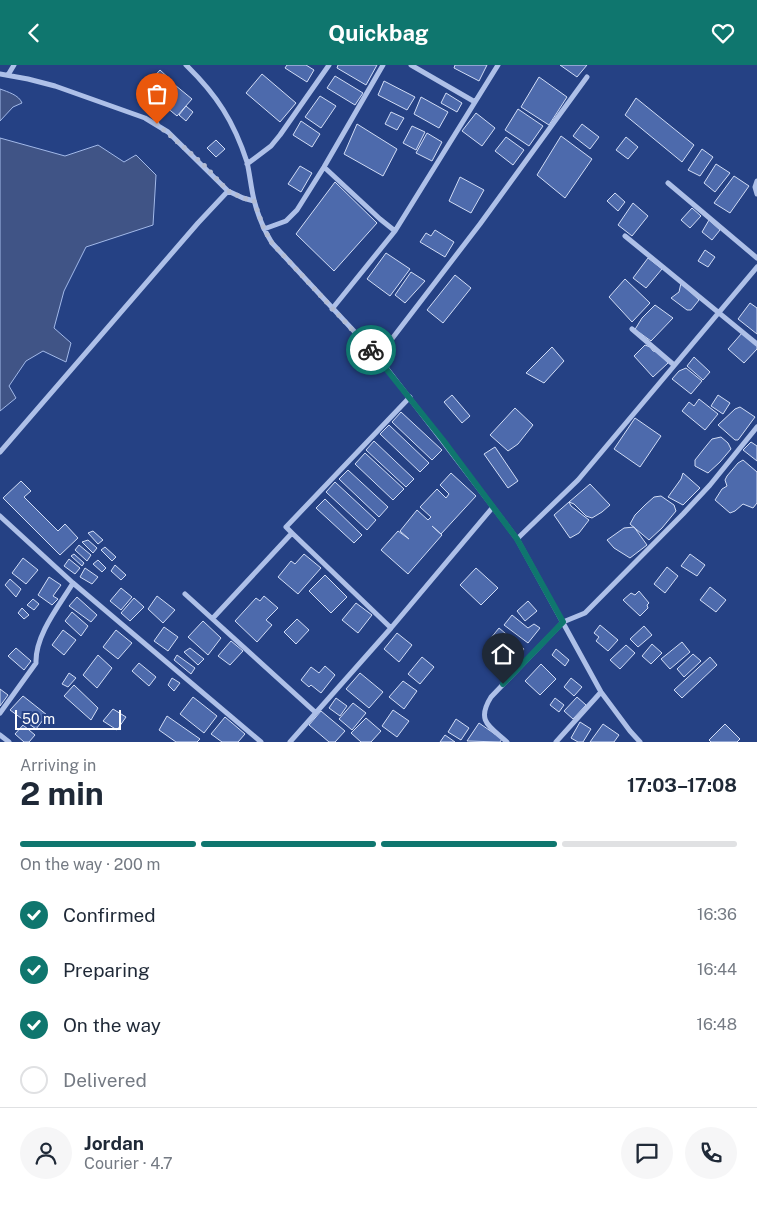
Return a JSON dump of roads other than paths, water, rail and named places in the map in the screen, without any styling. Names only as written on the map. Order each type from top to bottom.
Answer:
[{"type":"street","points":[[8,75],[14,65]]},
{"type":"street","points":[[188,65],[224,109],[235,130],[247,164],[254,201],[264,229],[272,243],[378,357],[517,539],[601,692],[640,742]]},
{"type":"street","points":[[247,164],[271,146],[329,65]]},
{"type":"street","points":[[264,229],[286,221],[297,210],[383,65]]},
{"type":"street","points":[[411,65],[475,102]]},
{"type":"street","points":[[332,309],[395,231],[498,65]]},
{"type":"street","points":[[0,74],[55,86],[151,121],[168,133],[228,191],[254,201]]},
{"type":"street","points":[[378,357],[480,225],[587,77]]},
{"type":"street","points":[[324,167],[395,231]]},
{"type":"street","points":[[757,181],[755,187],[757,194]]},
{"type":"street","points":[[668,183],[757,258]]},
{"type":"street","points":[[0,451],[228,191]]},
{"type":"street","points":[[625,236],[757,344]]},
{"type":"street","points":[[517,539],[578,480],[757,267]]},
{"type":"street","points":[[632,329],[674,365]]},
{"type":"street","points":[[391,628],[286,527],[410,397]]},
{"type":"street","points":[[507,742],[486,723],[484,718],[486,705],[491,697],[563,622],[585,613],[683,515],[757,427]]},
{"type":"street","points":[[290,742],[391,628],[493,507]]},
{"type":"street","points":[[0,516],[73,583],[261,742]]},
{"type":"street","points":[[213,618],[292,533]]},
{"type":"street","points":[[0,713],[36,663],[36,655],[45,631],[73,583]]},
{"type":"street","points":[[185,594],[316,712]]},
{"type":"street","points":[[556,742],[601,692]]},
{"type":"street","points":[[0,735],[9,742]]},
{"type":"water","points":[[0,89],[16,96],[22,103],[13,107],[0,121]]},
{"type":"water","points":[[0,138],[65,156],[98,145],[124,162],[136,155],[156,175],[153,225],[86,247],[64,291],[54,328],[71,343],[66,362],[43,351],[26,361],[9,386],[16,398],[0,411]]}]
